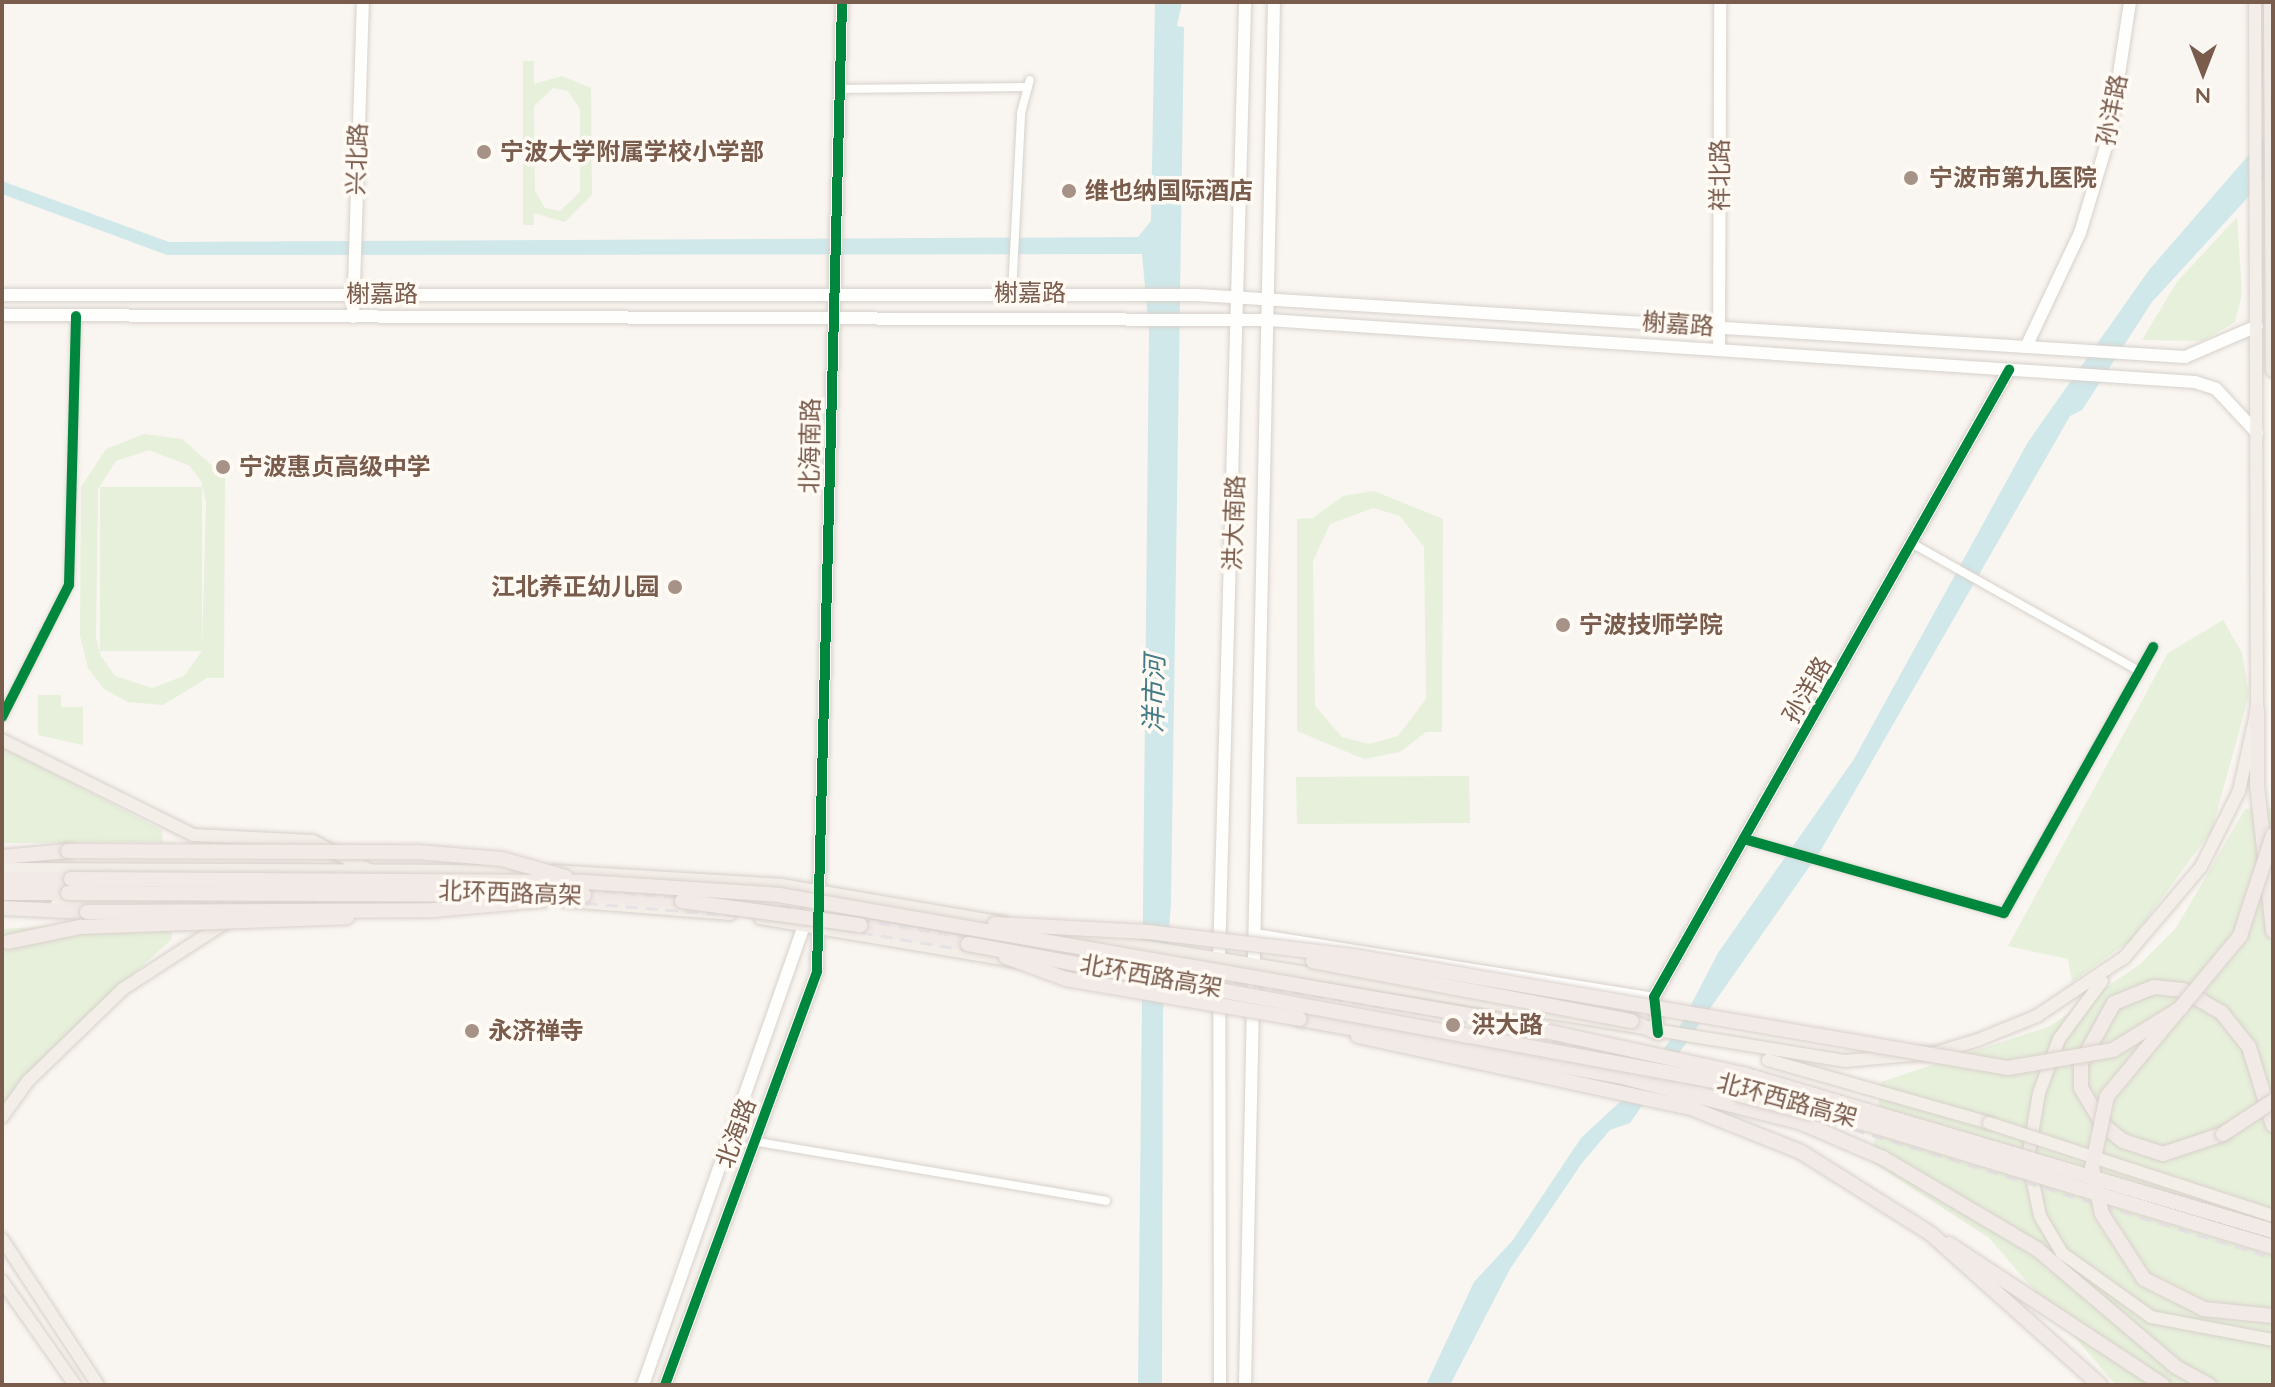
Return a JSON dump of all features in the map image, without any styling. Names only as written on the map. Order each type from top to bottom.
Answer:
[{"type":"highway","points":[[2271,2],[2273,370]]},
{"type":"highway","points":[[2257,710],[2257,785],[2273,931]]},
{"type":"highway","points":[[2273,835],[2240,936],[2107,1096],[2092,1158],[2102,1214],[2144,1279],[2177,1301],[2273,1316]]},
{"type":"highway","points":[[2,857],[68,851],[417,852],[502,859],[584,889]]},
{"type":"highway","name":"北环西路高架","points":[[2,879],[779,895],[1481,1017],[1743,1074],[2273,1231]]},
{"type":"highway","points":[[2,943],[80,927],[327,921],[395,910],[584,889]]},
{"type":"highway","name":"北环西路高架","points":[[2,893],[584,889],[742,908],[968,944],[1742,1086],[2273,1247]]},
{"type":"highway","points":[[2,906],[87,912],[395,910]]},
{"type":"highway","points":[[939,923],[1148,932],[1631,1021],[1658,1033]]},
{"type":"highway","points":[[968,944],[1066,979],[1618,1076],[1802,1123],[1883,1158],[2037,1249],[2176,1367],[2209,1385]]},
{"type":"highway","points":[[1247,948],[1353,956],[2008,1068],[2113,1050],[2181,1008]]},
{"type":"highway","points":[[2273,1101],[2194,1148],[2163,1154],[2123,1141],[2093,1111],[2081,1088],[2081,1063],[2114,1003],[2154,987],[2204,1000],[2249,1047],[2273,1125]]},
{"type":"highway","points":[[1300,1019],[1424,1054],[1691,1108],[1801,1152],[2047,1306],[2163,1385]]},
{"type":"highway","points":[[1931,1234],[2100,1385]]},
{"type":"main road","name":"兴北路","points":[[353,317],[363,2]]},
{"type":"main road","name":"北海南路","points":[[817,891],[842,2]]},
{"type":"main road","name":"洪大南路","points":[[1220,1385],[1219,959],[1241,319],[1245,2]]},
{"type":"main road","name":"洪大南路","points":[[1245,1385],[1256,1001],[1274,2]]},
{"type":"main road","name":"祥北路","points":[[1719,348],[1720,2]]},
{"type":"main road","name":"孙洋路","points":[[2026,347],[2080,233],[2098,174],[2130,2]]},
{"type":"main road","points":[[2255,2],[2257,710],[2239,791],[2201,867],[2059,1039],[2028,1158],[2040,1216],[2085,1274],[2151,1317],[2273,1340]]},
{"type":"main road","name":"榭嘉路","points":[[2,295],[353,288],[1012,288],[1268,298],[2185,357],[2257,326]]},
{"type":"main road","name":"榭嘉路","points":[[2,315],[1126,317],[1268,320],[1719,348],[2133,379],[2216,389],[2257,433]]},
{"type":"main road","name":"孙洋路","points":[[1654,997],[2009,370]]},
{"type":"main road","points":[[2,740],[193,835],[313,841],[367,869]]},
{"type":"main road","points":[[2,869],[367,869],[698,876],[817,891],[1658,1033],[1719,1046],[1989,1123],[2273,1216]]},
{"type":"main road","name":"北海路","points":[[643,1385],[802,925],[817,891]]},
{"type":"main road","name":"北海路","points":[[665,1385],[817,971],[821,929],[817,891]]},
{"type":"main road","points":[[2,1117],[28,1081],[151,966],[265,902]]},
{"type":"main road","points":[[2,906],[573,902],[802,925],[1256,1001],[1576,1059],[1805,1112],[2273,1254]]},
{"type":"main road","points":[[1719,1046],[1845,1061],[1935,1053],[2037,1016],[2126,956]]},
{"type":"main road","points":[[1654,997],[1658,1033]]},
{"type":"main road","points":[[2,1239],[98,1385]]},
{"type":"main road","points":[[2,1281],[75,1385]]},
{"type":"street","points":[[838,89],[1029,84],[1015,207],[1012,288]]},
{"type":"street","points":[[2,717],[69,585],[76,316]]},
{"type":"street","points":[[1913,544],[2139,671]]},
{"type":"street","points":[[1744,839],[2004,913],[2153,647]]},
{"type":"street","points":[[1256,933],[1654,997]]},
{"type":"street","points":[[758,1142],[1106,1201]]},
{"type":"green space","points":[[523,61],[534,61],[534,84],[562,76],[591,88],[592,195],[565,222],[534,213],[534,225],[523,225]],"holes":[[[553,88],[568,91],[580,109],[580,192],[560,211],[545,208],[535,191],[534,106]]]},
{"type":"green space","points":[[2237,217],[2242,294],[2235,322],[2202,341],[2142,340],[2177,282]]},
{"type":"green space","points":[[144,434],[182,439],[225,477],[224,678],[207,678],[163,705],[128,702],[104,689],[88,668],[80,636],[81,487],[106,449]],"holes":[[[149,450],[190,466],[201,481],[206,503],[202,650],[202,487],[100,487],[100,651],[202,651],[184,676],[152,688],[115,676],[101,656],[96,638],[98,489],[116,461]]]},
{"type":"green space","points":[[1374,491],[1443,519],[1442,732],[1426,732],[1400,752],[1364,759],[1297,731],[1297,519],[1313,518],[1343,496]],"holes":[[[1373,508],[1400,516],[1424,547],[1426,699],[1398,736],[1369,744],[1342,737],[1315,706],[1313,561],[1330,524]]]},
{"type":"green space","points":[[2223,620],[2242,653],[2249,695],[2212,830],[2131,940],[2072,982],[2068,959],[2008,946],[2168,653]]},
{"type":"green space","points":[[38,695],[61,695],[61,707],[83,707],[83,745],[38,735]]},
{"type":"green space","points":[[2,747],[162,830],[163,842],[2,843]]},
{"type":"green space","points":[[1469,776],[1470,823],[1297,824],[1296,777]]},
{"type":"green space","points":[[2273,808],[2273,1385],[2116,1385],[1989,1238],[1872,1162],[1881,1082],[2050,1026],[2140,964],[2176,928],[2245,809]]},
{"type":"green space","points":[[173,919],[171,940],[79,1023],[2,1109],[2,929]]},
{"type":"water","name":"洋市河","points":[[1155,2],[1182,2],[1177,26],[1184,27],[1171,903],[1163,1011],[1162,1385],[1138,1385],[1149,331],[1142,254],[167,255],[2,194],[2,181],[169,242],[1138,237],[1151,221]]},
{"type":"water","points":[[2273,127],[2273,170],[2152,302],[2082,410],[2070,416],[1821,850],[1630,1123],[1610,1130],[1582,1163],[1510,1269],[1450,1385],[1426,1385],[1474,1282],[1513,1240],[1581,1138],[1637,1086],[1679,1028],[1718,953],[1854,759],[2028,442],[2149,270]]},
{"type":"railway","points":[[351,885],[584,889],[780,906],[1455,1019],[1742,1082],[2273,1239]]},
{"type":"railway","points":[[351,897],[586,903],[782,919],[1451,1032],[1738,1094],[2273,1258]]},
{"type":"cycle path","points":[[665,1385],[817,971],[842,2]]},
{"type":"cycle path","points":[[2,717],[69,585],[76,316]]},
{"type":"cycle path","points":[[1658,1033],[1654,997],[2009,370]]},
{"type":"cycle path","points":[[1744,839],[2004,913],[2153,647]]},
{"type":"place","name":"宁波大学附属学校小学部","points":[[484,152]]},
{"type":"place","name":"宁波市第九医院","points":[[1911,178]]},
{"type":"place","name":"维也纳国际酒店","points":[[1069,191]]},
{"type":"place","name":"宁波惠贞高级中学","points":[[223,467]]},
{"type":"place","name":"江北养正幼儿园","points":[[675,587]]},
{"type":"place","name":"宁波技师学院","points":[[1563,625]]},
{"type":"place","name":"洪大路","points":[[1453,1025]]},
{"type":"place","name":"永济禅寺","points":[[472,1031]]}]
